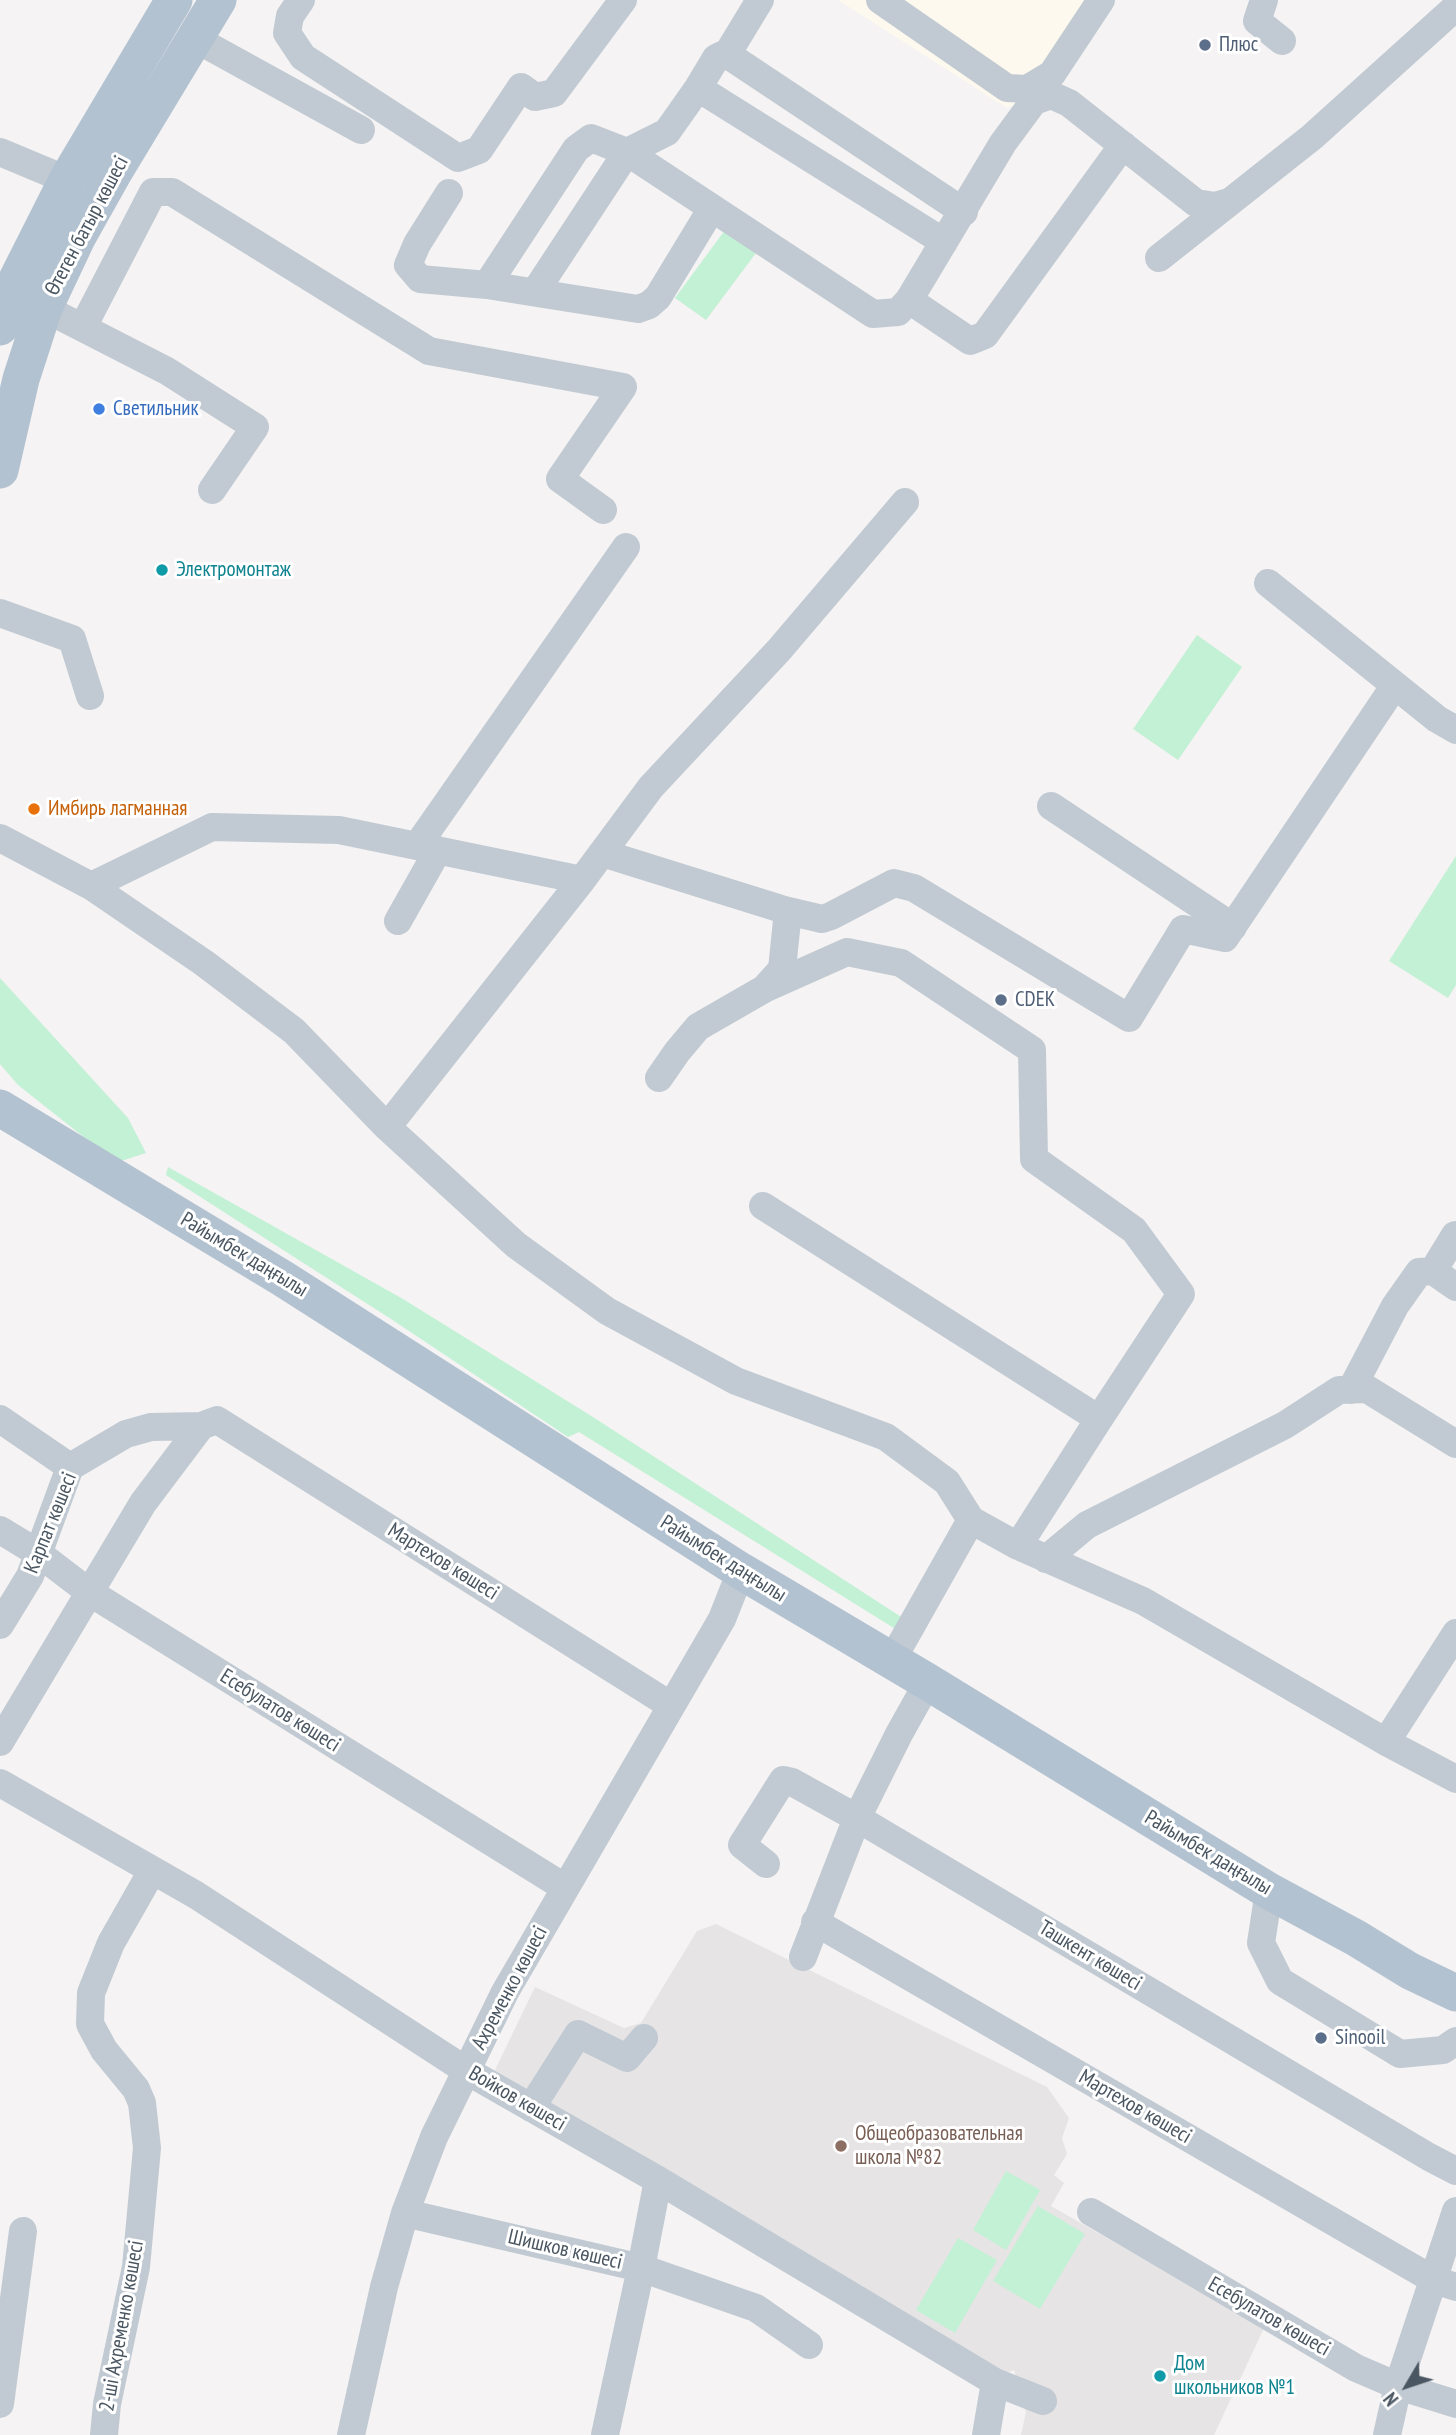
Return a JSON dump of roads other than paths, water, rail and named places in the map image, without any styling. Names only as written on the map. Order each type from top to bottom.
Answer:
[{"type":"main road","name":"Өтеген батыр көшесі","points":[[0,327],[19,274],[67,180],[174,0]]},
{"type":"main road","name":"Өтеген батыр көшесі","points":[[0,470],[21,379],[44,308],[95,205],[218,0]]},
{"type":"main road","name":"Райымбек даңғылы","points":[[0,1108],[282,1278],[741,1571],[892,1660],[1269,1891],[1410,1971],[1456,1993]]},
{"type":"street","points":[[301,0],[289,16],[287,33],[303,57],[458,158],[480,150],[521,88],[535,97],[554,93],[623,0]]},
{"type":"street","points":[[726,56],[760,0]]},
{"type":"street","points":[[880,0],[1007,88],[1027,89],[1052,74],[1101,0]]},
{"type":"street","points":[[1264,0],[1257,21],[1282,41]]},
{"type":"street","points":[[1158,258],[1312,137],[1456,7]]},
{"type":"street","points":[[194,38],[361,130]]},
{"type":"street","points":[[535,292],[627,152],[667,132],[716,58],[726,56],[964,212]]},
{"type":"street","points":[[698,88],[944,242]]},
{"type":"street","points":[[486,285],[576,149],[592,138],[627,152],[873,314],[898,312],[909,300],[1003,143],[1034,101],[1051,95],[1069,103],[1196,203],[1215,205],[1229,202]]},
{"type":"street","points":[[909,300],[970,341],[985,335],[1123,145]]},
{"type":"street","points":[[0,152],[67,180]]},
{"type":"street","points":[[83,327],[153,192],[172,192],[429,351],[623,387],[560,479],[603,510]]},
{"type":"street","points":[[449,193],[417,244],[408,265],[420,279],[486,285],[638,309],[649,305],[657,297],[712,208]]},
{"type":"street","points":[[44,308],[167,371],[255,427],[212,491]]},
{"type":"street","points":[[387,1128],[582,880],[651,787],[779,650],[905,502]]},
{"type":"street","points":[[398,921],[427,848],[626,547]]},
{"type":"street","points":[[1268,583],[1437,719],[1456,730]]},
{"type":"street","points":[[0,614],[72,639],[90,696]]},
{"type":"street","points":[[602,853],[788,911],[822,919],[894,883],[915,888],[1129,1018],[1183,929],[1225,938],[1395,685]]},
{"type":"street","points":[[1051,806],[1233,926]]},
{"type":"street","points":[[91,886],[212,827],[339,830],[582,880]]},
{"type":"street","points":[[0,838],[91,886],[204,963],[294,1031],[387,1128],[516,1245],[607,1311],[736,1381],[886,1437],[947,1482],[971,1520],[1018,1546],[1143,1601],[1386,1742],[1456,1779]]},
{"type":"street","points":[[765,989],[782,969],[788,911]]},
{"type":"street","points":[[659,1079],[698,1027],[765,989],[847,951],[901,963],[1032,1050],[1034,1159],[1134,1230],[1181,1294],[1018,1546]]},
{"type":"street","points":[[763,1206],[1099,1419]]},
{"type":"street","points":[[1433,1271],[1455,1235]]},
{"type":"street","points":[[1351,1390],[1395,1306],[1419,1272],[1433,1271],[1456,1287]]},
{"type":"street","points":[[1046,1559],[1087,1525],[1284,1425],[1339,1390],[1367,1389],[1456,1444]]},
{"type":"street","points":[[0,1419],[70,1467]]},
{"type":"street","points":[[0,1742],[143,1503],[209,1423]]},
{"type":"street","name":"Карпат көшесі","points":[[0,1625],[30,1576],[70,1467],[126,1434],[151,1427],[209,1423]]},
{"type":"street","name":"Мартехов көшесі","points":[[209,1423],[670,1704]]},
{"type":"street","points":[[892,1660],[971,1520]]},
{"type":"street","name":"Есебулатов көшесі","points":[[0,1530],[38,1553],[89,1592],[564,1887]]},
{"type":"street","name":"Ахременко көшесі","points":[[351,2435],[384,2287],[405,2213],[434,2137],[505,1992],[670,1704],[722,1619],[741,1571]]},
{"type":"street","points":[[1386,1742],[1456,1633]]},
{"type":"street","points":[[803,1957],[857,1818],[928,1682]]},
{"type":"street","name":"Ташкент көшесі","points":[[766,1864],[742,1845],[783,1780],[792,1782],[1456,2171]]},
{"type":"street","name":"Войков көшесі","points":[[0,1783],[196,1895],[467,2070],[531,2108],[658,2180],[995,2382],[1043,2401]]},
{"type":"street","name":"2-ші Ахременко көшесі","points":[[104,2435],[107,2404],[136,2267],[146,2148],[142,2103],[136,2090],[104,2050],[90,2024],[91,1993],[111,1943],[152,1871]]},
{"type":"street","points":[[1269,1891],[1261,1943],[1280,1981],[1400,2054],[1443,2050],[1456,2041]]},
{"type":"street","name":"Мартехов көшесі","points":[[815,1922],[1445,2284]]},
{"type":"street","points":[[531,2108],[578,2034],[627,2058],[644,2038]]},
{"type":"street","points":[[658,2180],[641,2268],[756,2308],[809,2345]]},
{"type":"street","points":[[1387,2435],[1398,2386],[1445,2284],[1456,2211]]},
{"type":"street","name":"Есебулатов көшесі","points":[[1091,2212],[1356,2368],[1398,2386],[1456,2404]]},
{"type":"street","name":"Шишков көшесі","points":[[405,2213],[641,2268],[605,2435]]},
{"type":"street","points":[[0,2404],[23,2231]]},
{"type":"street","points":[[986,2435],[995,2382]]},
{"type":"place","name":"Плюс","points":[[1205,45]]},
{"type":"place","name":"Светильник","points":[[99,409]]},
{"type":"place","name":"Электромонтаж","points":[[162,570]]},
{"type":"place","name":"Имбирь лагманная","points":[[34,809]]},
{"type":"place","name":"CDEK","points":[[1001,1000]]},
{"type":"place","name":"Sinooil","points":[[1321,2038]]},
{"type":"place","name":"Общеобразовательная школа №82","points":[[841,2146]]},
{"type":"place","name":"Дом школьников №1","points":[[1160,2376]]}]
